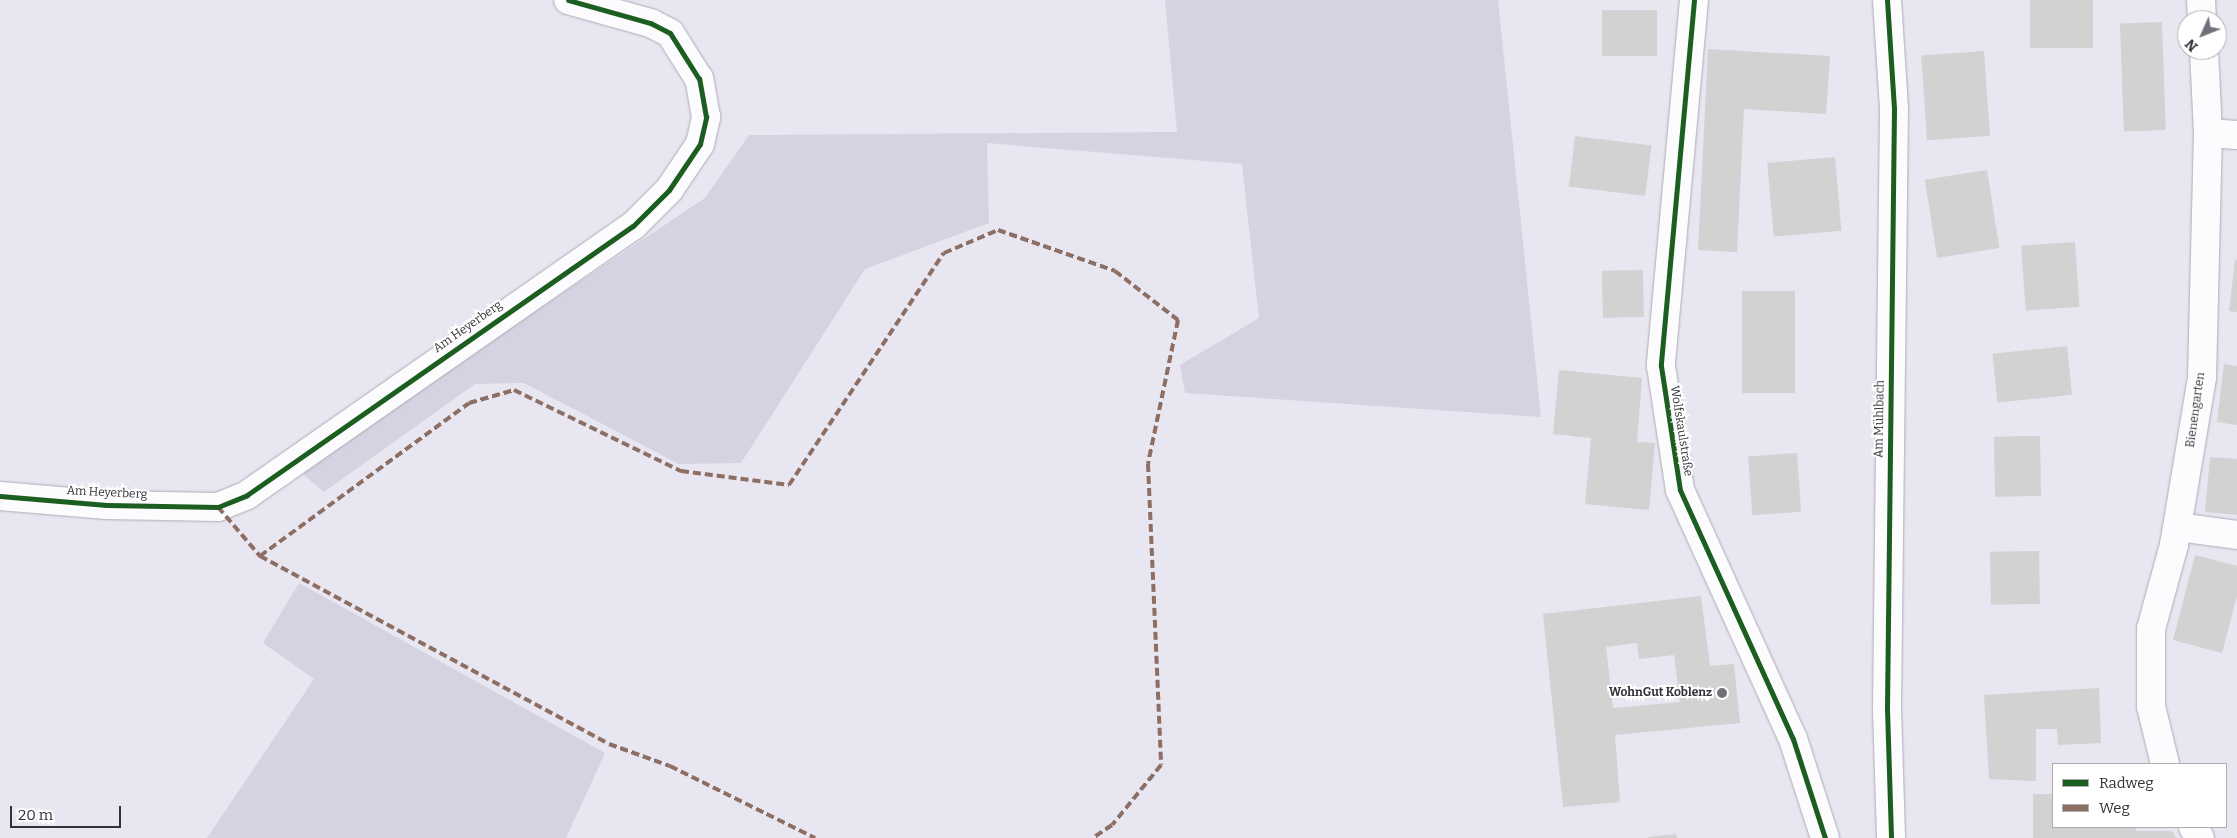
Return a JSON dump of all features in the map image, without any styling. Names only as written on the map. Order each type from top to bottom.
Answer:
[{"type":"street","name":"Am Heyerberg","points":[[0,496],[107,505],[218,507],[247,495],[634,226],[669,190],[700,144],[706,117],[699,79],[670,33],[650,23],[568,0]]},
{"type":"street","name":"Wolfskaulstraße","points":[[1694,0],[1661,366],[1680,490],[1793,739],[1825,838]]},
{"type":"street","name":"Am Mühlbach","points":[[1887,0],[1894,109],[1887,709],[1891,838]]},
{"type":"street","name":"Bienengarten","points":[[2164,763],[2151,706],[2151,629],[2178,527],[2202,377],[2208,133],[2204,60]]},
{"type":"street","points":[[2208,133],[2237,135]]},
{"type":"street","points":[[2178,527],[2237,535]]},
{"type":"shaded area","points":[[1165,0],[1498,0],[1541,417],[1185,393],[1180,365],[1259,318],[1242,164],[987,143],[989,223],[865,269],[741,463],[679,464],[524,383],[475,384],[324,492],[298,470],[705,198],[749,135],[1177,132]]},
{"type":"shaded area","points":[[299,583],[605,753],[566,838],[207,838],[314,679],[263,643]]},
{"type":"building","points":[[2030,0],[2093,0],[2093,48],[2030,48]]},
{"type":"building","points":[[1602,10],[1657,10],[1657,56],[1602,56]]},
{"type":"building","points":[[2162,22],[2166,130],[2124,131],[2120,23]]},
{"type":"building","points":[[1708,49],[1830,56],[1826,114],[1744,109],[1737,252],[1698,250]]},
{"type":"building","points":[[1984,51],[1990,136],[1927,140],[1921,55]]},
{"type":"building","points":[[1575,136],[1651,145],[1645,196],[1569,187]]},
{"type":"building","points":[[1835,157],[1841,231],[1774,237],[1767,163]]},
{"type":"building","points":[[1987,170],[1999,248],[1937,258],[1925,180]]},
{"type":"building","points":[[2075,242],[2080,307],[2026,311],[2021,246]]},
{"type":"building","points":[[2235,260],[2237,260],[2237,312],[2229,311]]},
{"type":"building","points":[[1643,270],[1644,317],[1603,318],[1602,271]]},
{"type":"building","points":[[1742,291],[1795,291],[1795,393],[1742,393]]},
{"type":"building","points":[[2067,346],[2072,395],[1998,403],[1992,354]]},
{"type":"building","points":[[2224,364],[2237,366],[2237,425],[2217,422]]},
{"type":"building","points":[[1559,370],[1642,378],[1637,442],[1655,443],[1649,510],[1585,504],[1591,438],[1553,434]]},
{"type":"building","points":[[2040,436],[2041,496],[1995,497],[1994,437]]},
{"type":"building","points":[[1797,453],[1801,512],[1752,515],[1748,456]]},
{"type":"building","points":[[2210,457],[2237,459],[2237,515],[2205,512]]},
{"type":"building","points":[[2039,551],[2040,604],[1991,605],[1990,552]]},
{"type":"building","points":[[2195,555],[2237,566],[2237,596],[2222,653],[2173,640]]},
{"type":"building","points":[[1701,596],[1710,666],[1734,664],[1740,723],[1615,735],[1620,802],[1563,807],[1543,614]],"holes":[[[1637,643],[1639,659],[1674,655],[1680,702],[1613,708],[1606,647]]]},
{"type":"building","points":[[2099,688],[2101,743],[2058,745],[2057,729],[2036,729],[2036,781],[1989,779],[1984,695]]},
{"type":"building","points":[[2033,794],[2052,794],[2052,828],[2136,828],[2136,831],[2172,831],[2176,838],[2033,838]]},
{"type":"building","points":[[1676,834],[1677,838],[1648,838],[1648,837]]},
{"type":"marked path","points":[[260,556],[469,403],[514,390],[681,471],[789,485],[944,253],[998,230],[1115,271],[1178,320],[1148,464],[1161,765],[1112,825],[1093,838]]},
{"type":"marked path","points":[[218,507],[260,556],[609,744],[670,766],[815,838]]},
{"type":"cycle path","points":[[0,496],[107,505],[218,507],[247,495],[633,226],[669,190],[700,144],[706,117],[699,79],[670,33],[650,23],[568,0]]},
{"type":"cycle path","points":[[1694,0],[1661,366],[1680,490],[1793,739],[1825,838]]},
{"type":"cycle path","points":[[1887,0],[1894,109],[1887,709],[1891,838]]},
{"type":"place","name":"WohnGut Koblenz","points":[[1722,693]]}]
